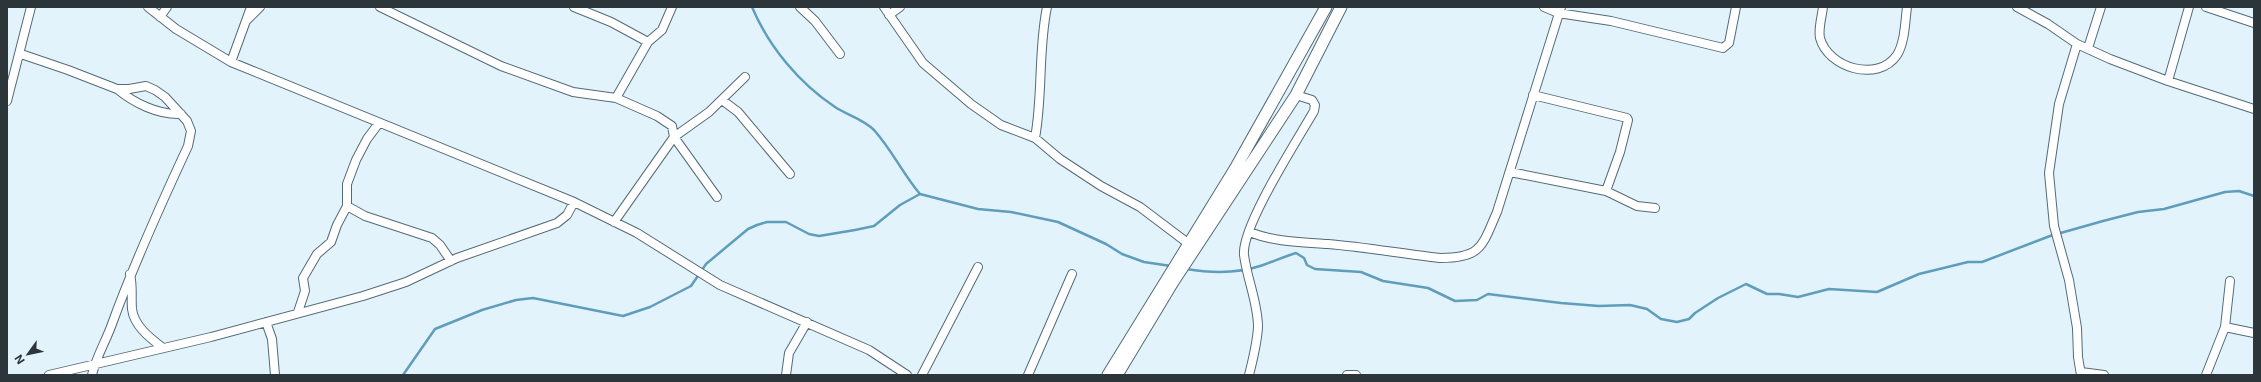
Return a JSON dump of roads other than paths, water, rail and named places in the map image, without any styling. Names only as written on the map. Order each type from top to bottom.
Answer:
[{"type":"main road","points":[[1108,375],[1191,246],[1326,7]]},
{"type":"main road","points":[[1191,246],[1296,95],[1341,7]]},
{"type":"main road","points":[[1117,375],[1171,278]]},
{"type":"street","points":[[7,101],[21,54],[31,7]]},
{"type":"street","points":[[148,7],[203,47],[230,62],[574,202],[637,233],[720,285],[764,306],[807,322],[869,350],[907,375]]},
{"type":"street","points":[[160,17],[167,7]]},
{"type":"street","points":[[230,62],[251,7]]},
{"type":"street","points":[[245,22],[260,7]]},
{"type":"street","points":[[380,7],[501,66],[573,92],[616,98],[664,120],[672,126],[674,137],[718,197]]},
{"type":"street","points":[[574,7],[611,22],[648,42]]},
{"type":"street","points":[[616,98],[648,42],[662,30],[672,7]]},
{"type":"street","points":[[800,7],[815,21],[840,54]]},
{"type":"street","points":[[884,7],[923,63],[971,104],[1001,125],[1035,138],[1060,159],[1095,182],[1140,207],[1191,246]]},
{"type":"street","points":[[889,15],[900,7]]},
{"type":"street","points":[[1035,138],[1040,111],[1043,35],[1047,7]]},
{"type":"street","points":[[1544,7],[1611,21],[1723,48],[1729,43],[1736,7]]},
{"type":"street","points":[[1823,7],[1820,37],[1832,57],[1853,69],[1874,69],[1888,64],[1897,55],[1902,41],[1907,7]]},
{"type":"street","points":[[2017,7],[2048,24],[2077,44],[2110,59],[2168,81],[2254,109]]},
{"type":"street","points":[[2088,48],[2101,7]]},
{"type":"street","points":[[2168,81],[2189,7]]},
{"type":"street","points":[[2206,7],[2254,23]]},
{"type":"street","points":[[1250,232],[1263,237],[1295,243],[1328,244],[1433,257],[1459,258],[1468,255],[1483,244],[1497,212],[1559,10]]},
{"type":"street","points":[[2077,44],[2059,104],[2051,156],[2050,189],[2056,239],[2069,280],[2077,328],[2078,357],[2081,374],[2104,375]]},
{"type":"street","points":[[21,54],[68,70],[116,89],[155,111],[181,114]]},
{"type":"street","points":[[614,222],[674,137],[722,100],[745,77]]},
{"type":"street","points":[[92,375],[95,363],[102,349],[130,274],[188,146],[191,131],[181,114],[165,97],[146,86],[129,89],[116,89]]},
{"type":"street","points":[[1249,375],[1256,350],[1258,326],[1244,254],[1250,232],[1270,186],[1314,111],[1315,105],[1312,100],[1296,95]]},
{"type":"street","points":[[1533,95],[1627,118],[1628,120],[1620,152],[1606,191]]},
{"type":"street","points":[[722,100],[738,112],[790,174]]},
{"type":"street","points":[[367,139],[369,119]]},
{"type":"street","points":[[298,312],[305,291],[303,278],[317,254],[331,242],[346,206],[347,184],[367,139],[379,123]]},
{"type":"street","points":[[1510,172],[1606,191],[1637,206],[1655,208]]},
{"type":"street","points":[[49,375],[163,348],[363,296],[399,284],[451,260],[556,223],[567,215],[574,202]]},
{"type":"street","points":[[346,206],[365,216],[432,238],[444,249],[451,260]]},
{"type":"street","points":[[922,375],[978,267]]},
{"type":"street","points":[[130,274],[133,284],[132,307],[134,316],[149,337],[163,348]]},
{"type":"street","points":[[1028,375],[1072,274]]},
{"type":"street","points":[[2206,375],[2225,327],[2230,281]]},
{"type":"street","points":[[266,322],[272,338],[275,375]]},
{"type":"street","points":[[786,375],[788,353],[807,322]]},
{"type":"street","points":[[2225,327],[2254,333]]},
{"type":"street","points":[[1347,375],[1356,375]]},
{"type":"waterway","points":[[752,7],[767,36],[786,63],[809,87],[835,107],[870,126],[920,194]]},
{"type":"waterway","points":[[1186,269],[1214,272],[1233,272],[1251,269],[1296,253],[1304,258],[1307,265],[1315,269],[1361,272],[1383,281],[1428,288],[1455,301],[1477,300],[1488,294],[1599,306],[1630,305],[1647,309],[1661,319],[1677,322],[1689,319],[1695,313],[1718,298],[1746,284],[1767,294],[1798,297],[1829,289],[1877,292],[1919,274],[1968,262],[1982,262],[2050,236],[2138,212],[2164,209],[2225,192],[2239,191],[2254,196]]},
{"type":"waterway","points":[[403,375],[435,329],[482,310],[516,300],[533,298],[623,316],[650,307],[691,286],[706,264],[748,229],[757,225],[767,222],[786,222],[809,234],[819,236],[855,230],[874,226],[900,205],[920,194],[978,209],[1011,212],[1058,222],[1106,244],[1122,254],[1144,262],[1171,266]]}]
